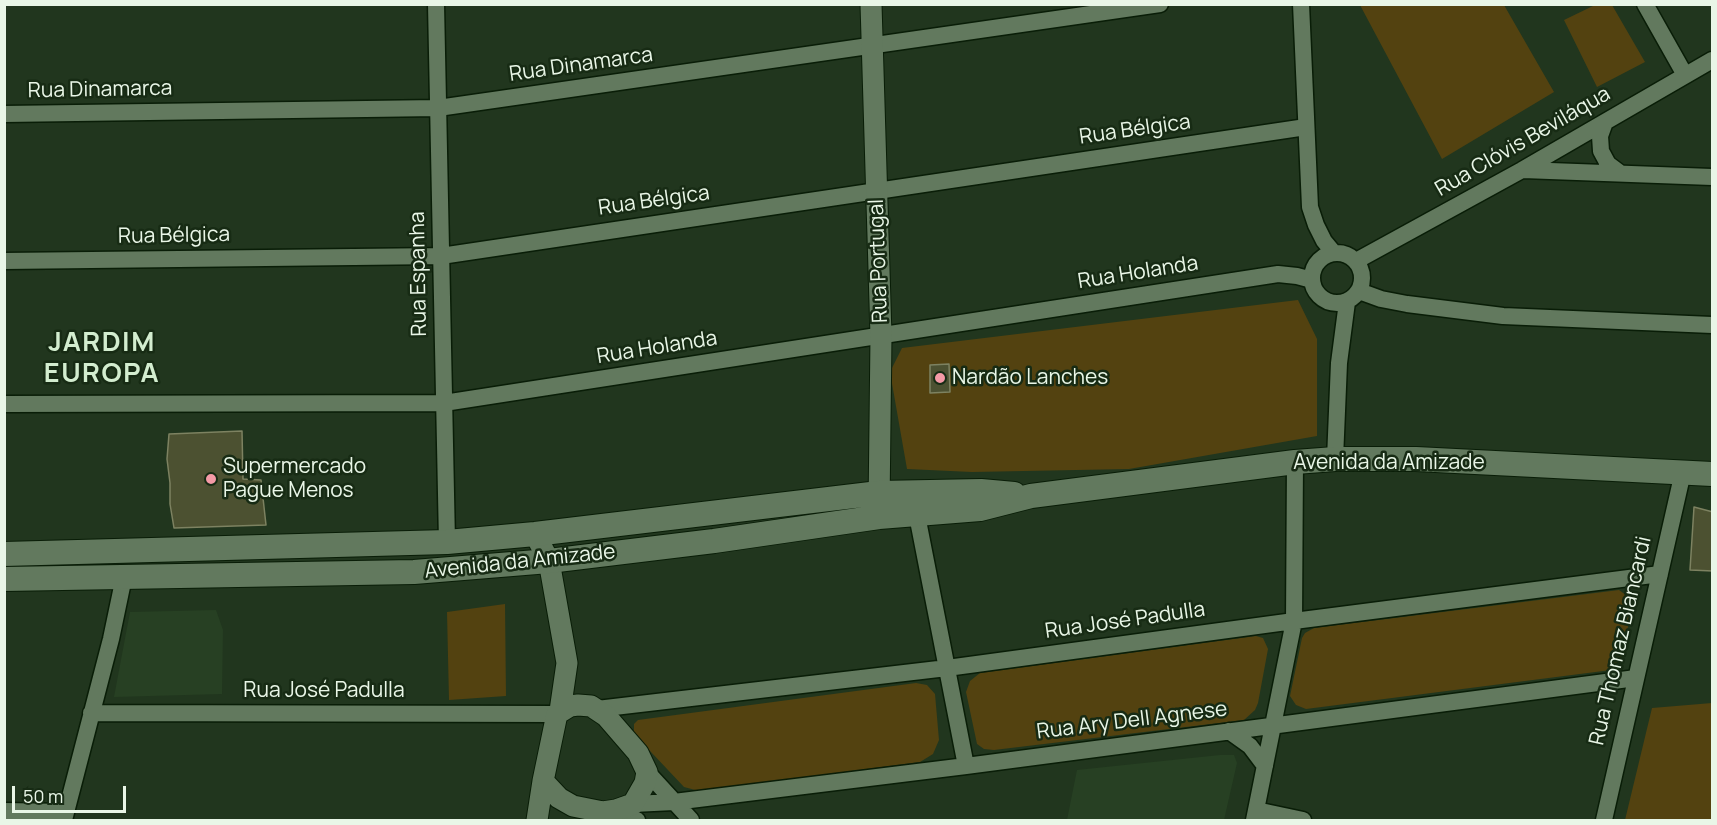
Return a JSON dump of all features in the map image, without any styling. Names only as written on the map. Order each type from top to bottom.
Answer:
[{"type":"main road","name":"Avenida da Amizade","points":[[4,554],[447,542],[535,534],[879,493],[915,503],[980,508],[1031,496],[1295,462],[1335,459],[1428,460],[1713,474]]},
{"type":"main road","name":"Avenida da Amizade","points":[[4,579],[414,572],[549,561],[714,541],[879,517],[915,503]]},
{"type":"main road","points":[[414,572],[443,559],[447,542]]},
{"type":"street","name":"Rua Espanha","points":[[436,4],[447,542]]},
{"type":"street","name":"Rua Portugal","points":[[872,4],[882,336],[879,517]]},
{"type":"street","name":"Rua Dinamarca","points":[[4,114],[438,108],[1160,4]]},
{"type":"street","points":[[1301,4],[1310,207],[1324,241],[1334,253]]},
{"type":"street","points":[[1645,4],[1686,75]]},
{"type":"street","name":"Rua Clóvis Beviláqua","points":[[1356,261],[1522,170],[1713,60]]},
{"type":"street","points":[[1605,122],[1600,136],[1601,151],[1608,164],[1620,173]]},
{"type":"street","name":"Rua Bélgica","points":[[4,261],[441,256],[1306,127]]},
{"type":"street","points":[[1522,170],[1713,177]]},
{"type":"street","points":[[1335,459],[1339,363],[1353,296],[1362,276],[1356,261],[1342,253],[1334,253],[1320,260],[1312,272],[1312,280],[1314,290],[1320,297],[1338,304],[1353,296],[1503,316],[1713,326]]},
{"type":"street","name":"Rua Holanda","points":[[4,404],[444,403],[1278,274],[1312,280]]},
{"type":"street","points":[[1295,462],[1294,621],[1255,815],[1303,820]]},
{"type":"street","name":"Rua Thomaz Biancardi","points":[[1604,820],[1683,472]]},
{"type":"street","points":[[915,503],[966,766]]},
{"type":"street","points":[[535,534],[549,561],[567,663],[537,820]]},
{"type":"street","name":"Rua José Padulla","points":[[594,707],[947,668],[1660,574]]},
{"type":"street","points":[[4,811],[65,816],[111,639],[124,577]]},
{"type":"street","points":[[567,663],[594,707],[606,716],[638,753],[647,772],[691,820]]},
{"type":"street","name":"Rua Ary Dell Agnese","points":[[635,812],[674,802],[1636,678]]},
{"type":"street","points":[[559,712],[578,705],[594,707]]},
{"type":"street","name":"Rua José Padulla","points":[[91,713],[559,712]]},
{"type":"street","points":[[1229,731],[1250,746],[1265,766]]},
{"type":"street","points":[[543,781],[559,798],[573,806],[603,812],[616,810],[635,812],[647,772]]},
{"type":"street","points":[[546,820],[561,810],[573,806]]},
{"type":"shaded area","points":[[1360,5],[1504,5],[1554,92],[1442,159]]},
{"type":"shaded area","points":[[1595,5],[1612,5],[1645,62],[1597,87],[1564,20]]},
{"type":"shaded area","points":[[1298,300],[1317,339],[1317,436],[1129,469],[972,472],[907,469],[890,372],[902,348]]},
{"type":"shaded area","points":[[1619,590],[1630,598],[1633,604],[1621,659],[1611,670],[1306,709],[1296,705],[1290,696],[1302,638],[1305,633],[1314,628]]},
{"type":"shaded area","points":[[505,604],[506,696],[449,700],[447,612]]},
{"type":"shaded area","points":[[216,610],[223,630],[222,694],[114,697],[130,612]]},
{"type":"shaded area","points":[[1256,636],[1263,638],[1268,649],[1258,703],[1255,710],[1244,720],[994,750],[984,749],[977,744],[966,692],[970,681],[980,673]]},
{"type":"shaded area","points":[[916,683],[927,685],[935,694],[939,740],[933,754],[920,762],[699,791],[684,787],[634,734],[634,724],[638,720]]},
{"type":"shaded area","points":[[1712,703],[1712,820],[1625,820],[1652,708]]},
{"type":"shaded area","points":[[1234,755],[1237,763],[1224,820],[1067,820],[1077,770]]},
{"type":"building","name":"Nardão Lanches","points":[[949,364],[950,392],[930,393],[930,365]]},
{"type":"building","name":"Supermercado Pague Menos","points":[[242,431],[243,479],[261,480],[266,525],[174,528],[167,459],[169,434]]},
{"type":"building","points":[[1694,507],[1713,512],[1713,571],[1690,570]]},
{"type":"place","name":"Nardão Lanches","points":[[940,378]]},
{"type":"place","name":"Supermercado Pague Menos","points":[[211,479]]},
{"type":"district","name":"JARDIM EUROPA","points":[[102,358]]}]
